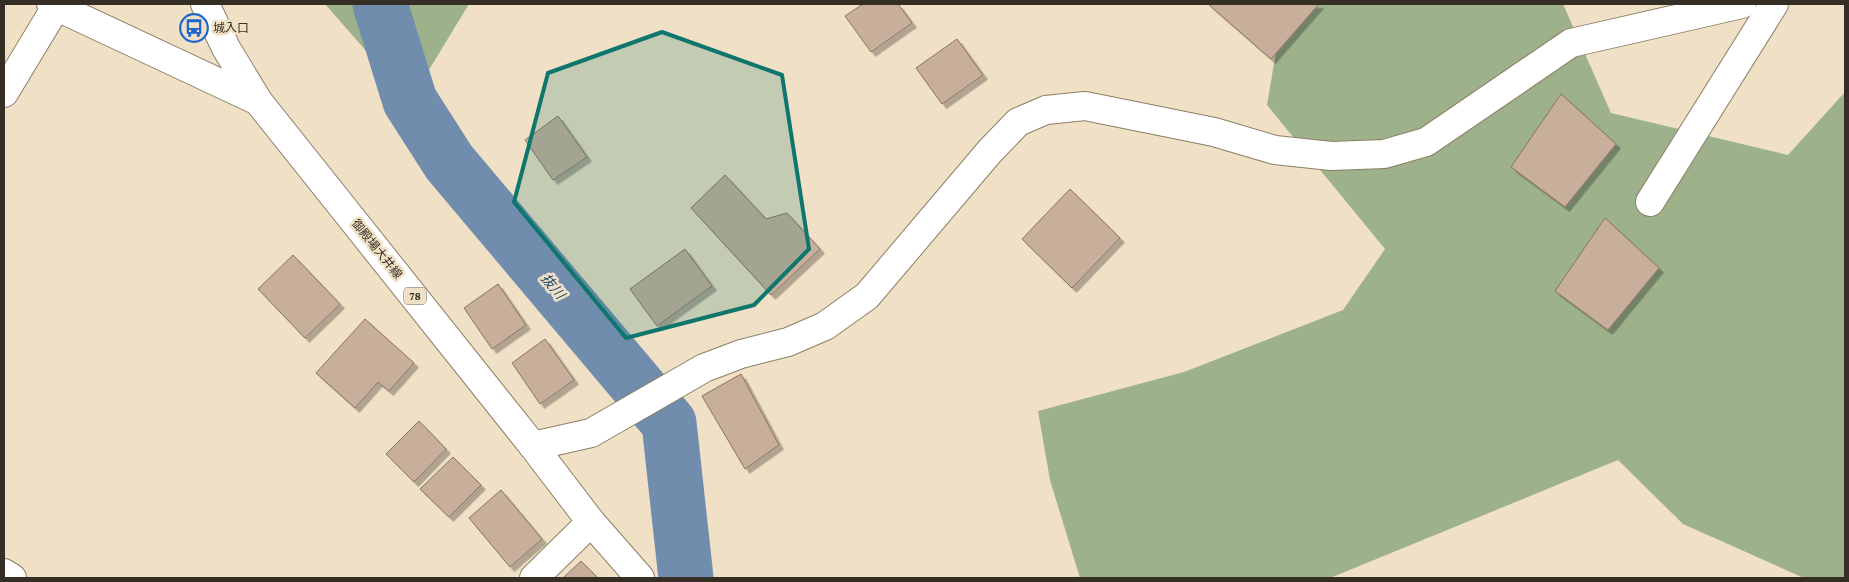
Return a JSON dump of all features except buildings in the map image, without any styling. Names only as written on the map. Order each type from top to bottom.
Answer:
[{"type":"street","name":"御殿場大井線","points":[[205,4],[226,48],[258,101],[533,446],[591,522],[640,578]]},
{"type":"street","points":[[533,446],[591,433],[704,368],[741,354],[788,342],[825,326],[868,296],[1018,122],[1046,110],[1085,106],[1214,132],[1275,150],[1331,156],[1384,154],[1426,142],[1571,43],[1742,4]]},
{"type":"street","points":[[1650,202],[1774,4]]},
{"type":"street","points":[[4,93],[54,5],[258,101]]},
{"type":"street","points":[[534,578],[591,522]]},
{"type":"street","points":[[4,572],[12,578]]},
{"type":"highlighted area","points":[[662,32],[782,75],[809,249],[754,305],[626,338],[514,202],[548,73]]},
{"type":"green space","points":[[325,4],[469,4],[410,101]]},
{"type":"green space","points":[[1284,4],[1563,4],[1611,113],[1788,155],[1845,92],[1845,578],[1804,578],[1683,524],[1618,460],[1330,578],[1080,578],[1050,480],[1038,411],[1184,372],[1343,310],[1385,249],[1267,105]]},
{"type":"waterway","name":"抜川","points":[[380,4],[410,101],[449,162],[669,423],[686,578]]},
{"type":"place","name":"城入口","points":[[194,28]]}]
